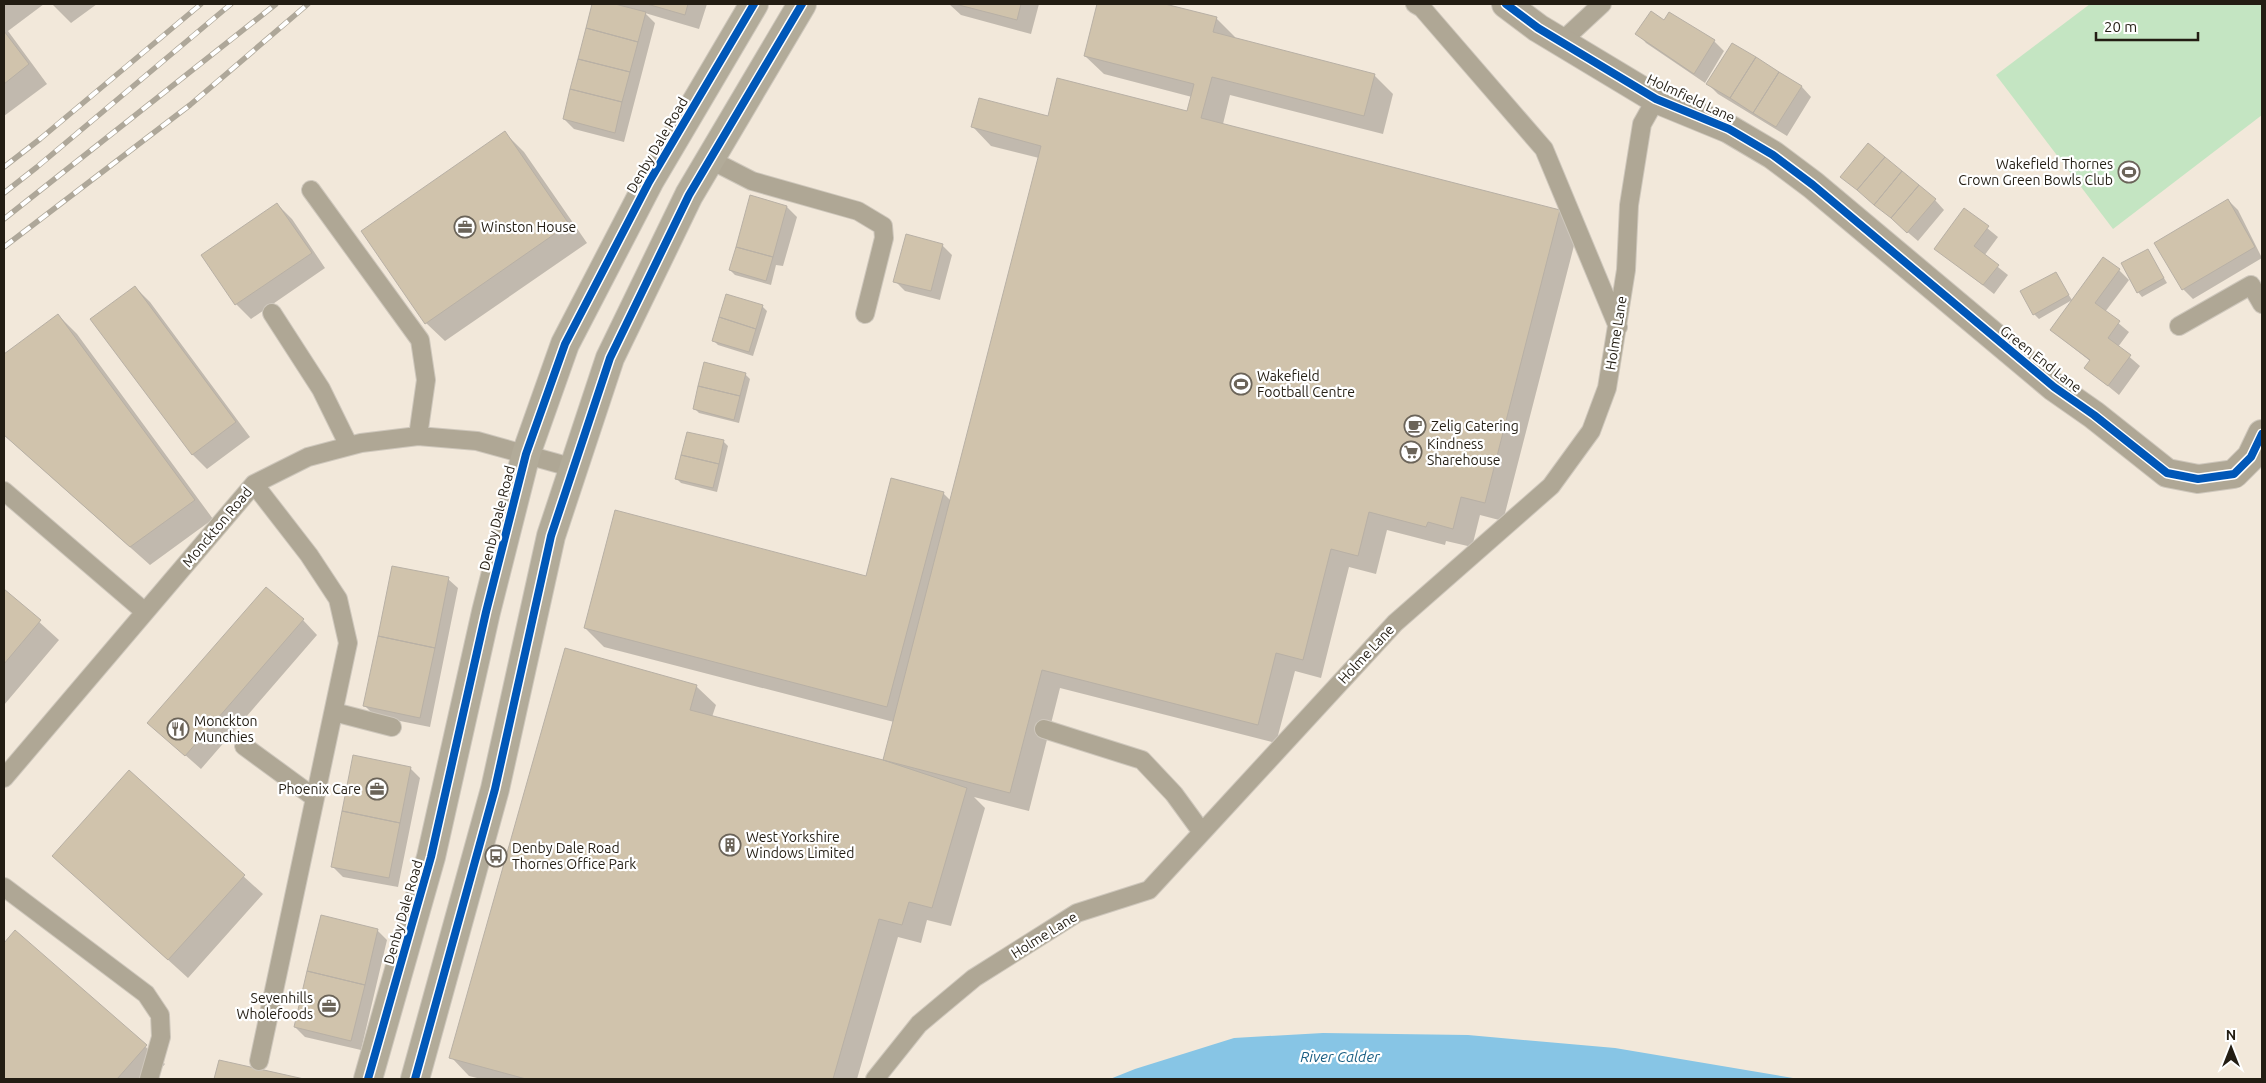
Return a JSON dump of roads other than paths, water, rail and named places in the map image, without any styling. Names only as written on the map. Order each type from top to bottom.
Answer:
[{"type":"main road","name":"Denby Dale Road","points":[[368,1079],[431,857],[486,612],[526,454],[565,344],[649,182],[754,4]]},
{"type":"main road","points":[[415,1079],[495,789],[552,536],[610,358],[689,195],[802,4]]},
{"type":"street","name":"Holmfield Lane","points":[[1506,4],[1538,28],[1656,99],[1729,128],[1773,155],[1813,185]]},
{"type":"street","name":"Green End Lane","points":[[1813,185],[2054,387],[2094,415],[2167,473],[2198,479],[2234,474],[2251,457],[2262,434]]},
{"type":"lane","points":[[1416,4],[1428,14],[1544,149],[1618,328]]},
{"type":"lane","points":[[1561,42],[1602,4]]},
{"type":"lane","name":"Holme Lane","points":[[876,1079],[919,1024],[974,978],[1077,913],[1149,890],[1201,831],[1395,623],[1552,486],[1591,431],[1607,388],[1626,270],[1628,205],[1642,124],[1656,99]]},
{"type":"lane","points":[[709,159],[752,180],[858,211],[883,226],[884,238],[865,314]]},
{"type":"lane","points":[[311,190],[420,340],[426,380],[418,436]]},
{"type":"lane","points":[[2179,326],[2256,281],[2262,304]]},
{"type":"lane","points":[[272,313],[321,389],[349,446]]},
{"type":"lane","name":"Monckton Road","points":[[4,778],[254,484],[308,457],[349,446],[418,436],[477,441],[574,468]]},
{"type":"lane","points":[[254,484],[309,555],[338,599],[348,643],[259,1060]]},
{"type":"lane","points":[[4,490],[145,612]]},
{"type":"lane","points":[[334,712],[392,727]]},
{"type":"lane","points":[[1044,729],[1142,760],[1174,794],[1201,831]]},
{"type":"lane","points":[[244,746],[315,798]]},
{"type":"lane","points":[[4,887],[146,994],[160,1015],[161,1036],[149,1079]]},
{"type":"water","name":"River Calder","points":[[1323,1033],[1468,1035],[1615,1048],[1799,1079],[1110,1079],[1135,1069],[1234,1038]]},
{"type":"railway","points":[[4,167],[201,4]]},
{"type":"railway","points":[[4,193],[231,4]]},
{"type":"railway","points":[[4,219],[276,4]]},
{"type":"railway","points":[[4,247],[190,105],[308,4]]},
{"type":"place","name":"Wakefield Thornes Crown Green Bowls Club","points":[[2129,172]]},
{"type":"place","name":"Winston House","points":[[465,227]]},
{"type":"place","name":"Wakefield Football Centre","points":[[1241,384]]},
{"type":"place","name":"Zelig Catering","points":[[1415,426]]},
{"type":"place","name":"Kindness Sharehouse","points":[[1411,452]]},
{"type":"place","name":"Monckton Munchies","points":[[178,729]]},
{"type":"place","name":"Phoenix Care","points":[[377,789]]},
{"type":"place","name":"West Yorkshire Windows Limited","points":[[730,845]]},
{"type":"place","name":"Denby Dale Road Thornes Office Park","points":[[496,856]]},
{"type":"place","name":"Sevenhills Wholefoods","points":[[329,1006]]}]
